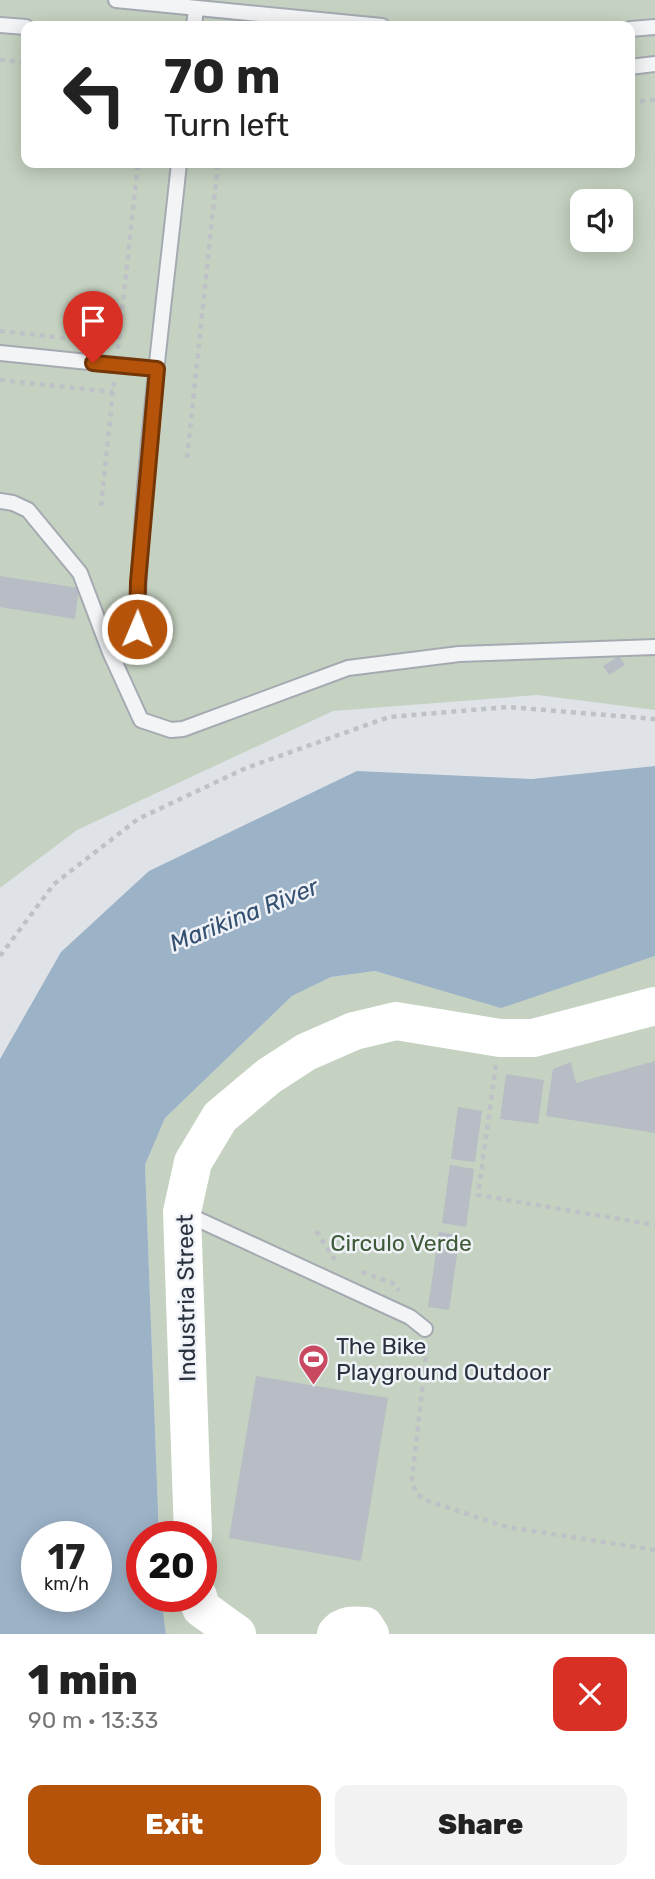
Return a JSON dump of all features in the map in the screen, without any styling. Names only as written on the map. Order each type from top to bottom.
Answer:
[{"type":"street","name":"Industria Street","points":[[192,1521],[182,1212],[193,1162],[220,1117],[269,1076],[306,1052],[354,1031],[396,1021],[500,1038],[533,1038],[655,1006]]},
{"type":"street","points":[[207,1612],[237,1634]]},
{"type":"street","points":[[336,1634],[352,1625],[365,1626],[370,1634]]},
{"type":"lane","points":[[116,0],[330,21]]},
{"type":"lane","points":[[195,21],[196,8]]},
{"type":"lane","points":[[0,25],[21,27]]},
{"type":"lane","points":[[635,29],[655,27]]},
{"type":"lane","points":[[635,66],[655,64]]},
{"type":"lane","points":[[110,652],[137,629],[138,582],[157,369],[179,168]]},
{"type":"lane","points":[[0,353],[157,369]]},
{"type":"lane","points":[[0,500],[28,510],[80,573],[110,652],[141,720],[171,730],[183,729],[348,668],[459,653],[655,647]]},
{"type":"lane","points":[[182,1212],[410,1317],[425,1329]]},
{"type":"path","points":[[0,60],[21,62]]},
{"type":"path","points":[[635,102],[655,100]]},
{"type":"path","points":[[101,506],[137,168]]},
{"type":"path","points":[[187,458],[217,168]]},
{"type":"path","points":[[0,331],[92,341]]},
{"type":"path","points":[[105,342],[119,344]]},
{"type":"path","points":[[0,380],[113,392]]},
{"type":"path","points":[[0,956],[54,884],[138,820],[247,768],[389,717],[508,707],[655,719]]},
{"type":"path","points":[[500,1038],[478,1195],[655,1225]]},
{"type":"path","points":[[425,1329],[428,1341],[412,1479],[416,1493],[425,1500],[507,1527],[655,1550]]},
{"type":"green space","points":[[0,0],[655,0],[655,710],[538,695],[333,711],[77,830],[0,888]]},
{"type":"green space","name":"Circulo Verde","points":[[655,956],[655,1634],[166,1634],[163,1612],[217,1612],[217,1521],[158,1521],[145,1165],[165,1118],[292,996],[331,977],[375,971],[501,1007]]},
{"type":"water","name":"Marikina River","points":[[655,766],[655,956],[501,1008],[375,971],[331,977],[292,996],[165,1118],[145,1165],[158,1521],[126,1521],[126,1612],[163,1612],[166,1634],[0,1634],[0,1059],[61,952],[149,871],[357,771],[532,779]]},
{"type":"building","points":[[0,576],[79,588],[75,619],[0,607]]},
{"type":"building","points":[[619,656],[625,665],[609,675],[603,666]]},
{"type":"building","points":[[655,1061],[655,1133],[546,1116],[553,1069],[571,1062],[576,1083]]},
{"type":"building","points":[[506,1074],[544,1080],[538,1124],[500,1119]]},
{"type":"building","points":[[458,1107],[482,1111],[475,1162],[451,1159]]},
{"type":"building","points":[[450,1165],[474,1169],[466,1227],[442,1223]]},
{"type":"building","points":[[439,1232],[460,1235],[449,1310],[428,1307]]},
{"type":"building","points":[[256,1376],[388,1398],[361,1561],[229,1538]]},
{"type":"place","name":"The Bike Playground Outdoor","points":[[313,1386]]},
{"type":"route","points":[[93,363],[157,369],[138,582],[137,629]]}]
